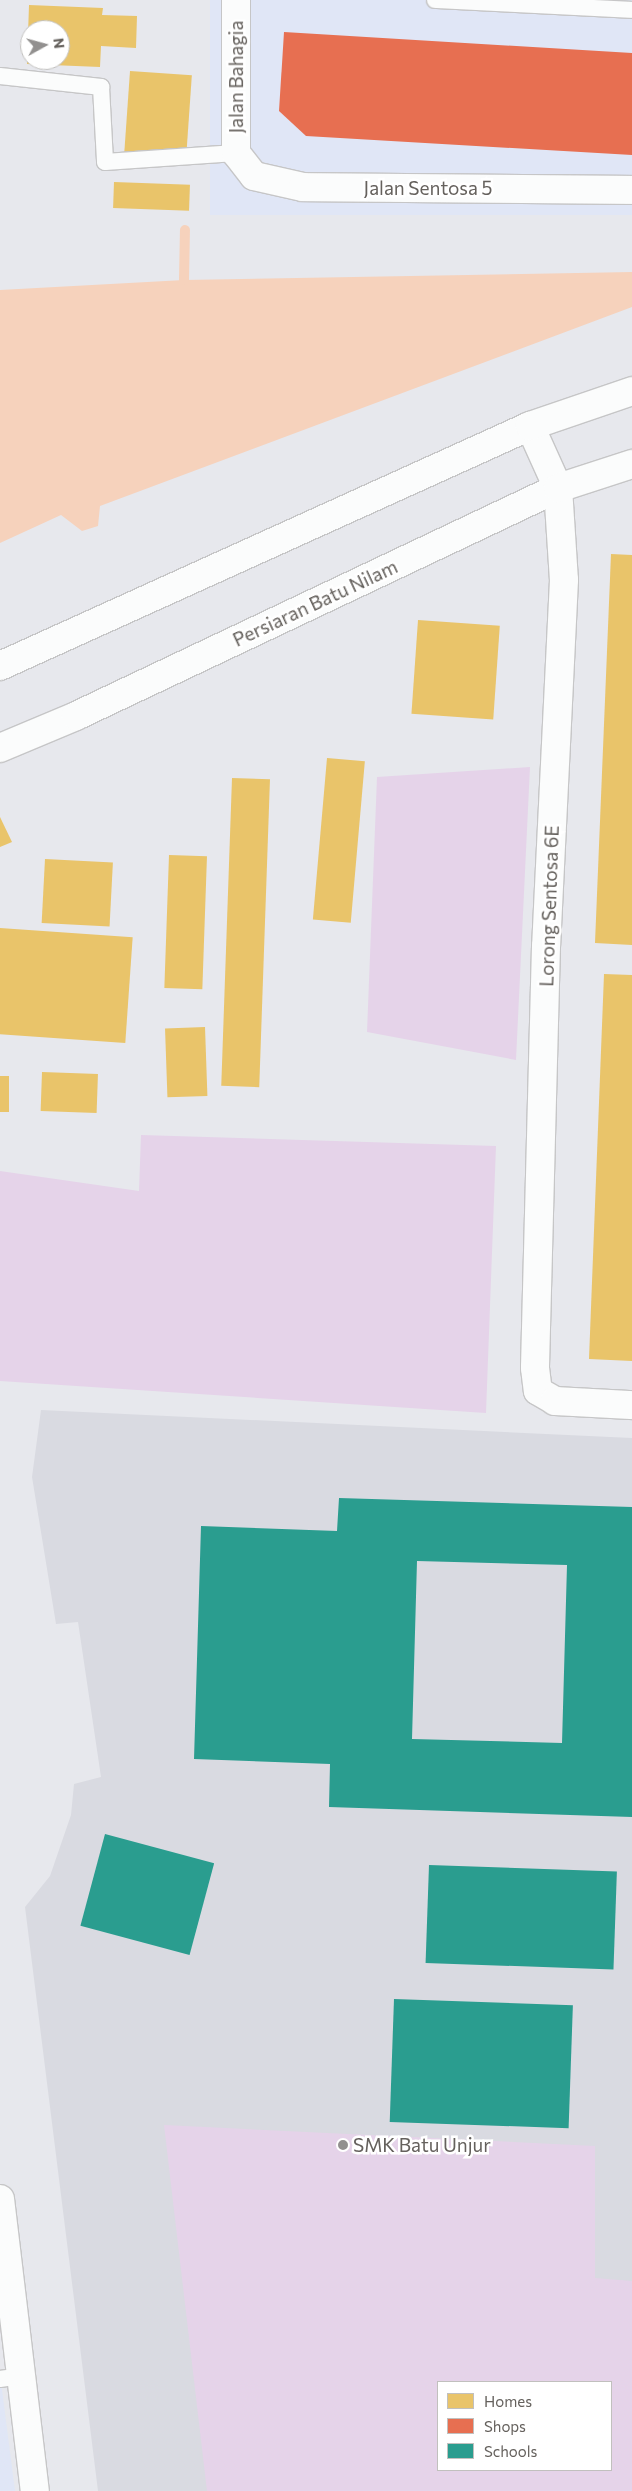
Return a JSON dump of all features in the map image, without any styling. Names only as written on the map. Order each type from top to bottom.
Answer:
[{"type":"main road","name":"Jalan Bahagia","points":[[236,0],[236,153]]},
{"type":"main road","name":"Jalan Sentosa 5","points":[[236,153],[254,176],[303,187],[632,190]]},
{"type":"main road","points":[[0,666],[530,426],[632,391]]},
{"type":"main road","name":"Lorong Sentosa 6E","points":[[530,426],[558,488],[564,580],[546,946],[535,1368],[538,1392],[555,1401],[632,1405]]},
{"type":"main road","name":"Persiaran Batu Nilam","points":[[0,748],[76,716],[558,488],[632,464]]},
{"type":"main road","points":[[0,2199],[11,2377],[36,2491]]},
{"type":"lane","points":[[435,0],[632,10]]},
{"type":"lane","points":[[0,76],[101,87],[105,162],[236,153]]},
{"type":"shaded area","points":[[210,0],[632,0],[632,215],[210,215]]},
{"type":"shaded area","points":[[632,272],[632,307],[100,506],[98,526],[82,531],[61,515],[0,543],[0,290],[184,280]]},
{"type":"shaded area","points":[[530,767],[516,1060],[367,1032],[377,777]]},
{"type":"shaded area","points":[[141,1135],[496,1146],[486,1413],[0,1381],[0,1171],[139,1191]]},
{"type":"shaded area","name":"SMK Batu Unjur","points":[[41,1410],[632,1438],[632,2491],[98,2491],[25,1907],[50,1876],[71,1815],[74,1784],[101,1777],[78,1622],[56,1624],[32,1477]]},
{"type":"shaded area","points":[[164,2125],[595,2146],[595,2278],[632,2281],[632,2491],[207,2491]]},
{"type":"shaded area","points":[[0,2374],[15,2491],[0,2491]]},
{"type":"building: Homes","points":[[29,5],[103,8],[102,15],[137,16],[136,48],[101,46],[100,67],[70,66],[70,20],[28,20]]},
{"type":"building: Homes","points":[[130,71],[192,75],[186,157],[124,153]]},
{"type":"building: Homes","points":[[114,182],[190,185],[189,211],[113,208]]},
{"type":"building: Homes","points":[[611,554],[632,555],[632,945],[595,943]]},
{"type":"building: Homes","points":[[418,620],[500,626],[493,719],[411,714]]},
{"type":"building: Homes","points":[[327,758],[365,761],[351,923],[313,919]]},
{"type":"building: Homes","points":[[232,778],[270,779],[259,1087],[221,1086]]},
{"type":"building: Homes","points":[[0,817],[12,842],[0,847]]},
{"type":"building: Homes","points":[[169,855],[207,856],[202,989],[164,988]]},
{"type":"building: Homes","points":[[45,859],[113,863],[110,926],[42,923]]},
{"type":"building: Homes","points":[[0,928],[133,937],[125,1043],[0,1034]]},
{"type":"building: Homes","points":[[604,974],[632,975],[632,1361],[589,1359]]},
{"type":"building: Homes","points":[[205,1027],[207,1096],[167,1097],[165,1028]]},
{"type":"building: Homes","points":[[42,1072],[98,1074],[97,1113],[41,1111]]},
{"type":"building: Homes","points":[[0,1076],[9,1076],[9,1112],[0,1112]]},
{"type":"building: Shops","points":[[284,32],[632,53],[632,155],[306,136],[279,111]]},
{"type":"building: Schools","points":[[339,1498],[632,1507],[632,1817],[329,1807],[330,1764],[194,1759],[201,1526],[337,1531]],"holes":[[[417,1561],[567,1565],[562,1743],[412,1739]]]},
{"type":"building: Schools","points":[[105,1834],[214,1863],[190,1955],[80,1926]]},
{"type":"building: Schools","points":[[429,1865],[617,1872],[613,1970],[426,1963]]},
{"type":"building: Schools","points":[[394,1999],[573,2005],[569,2128],[390,2122]]},
{"type":"waterway","points":[[184,280],[185,230]]},
{"type":"place","name":"SMK Batu Unjur","points":[[343,2145]]}]
